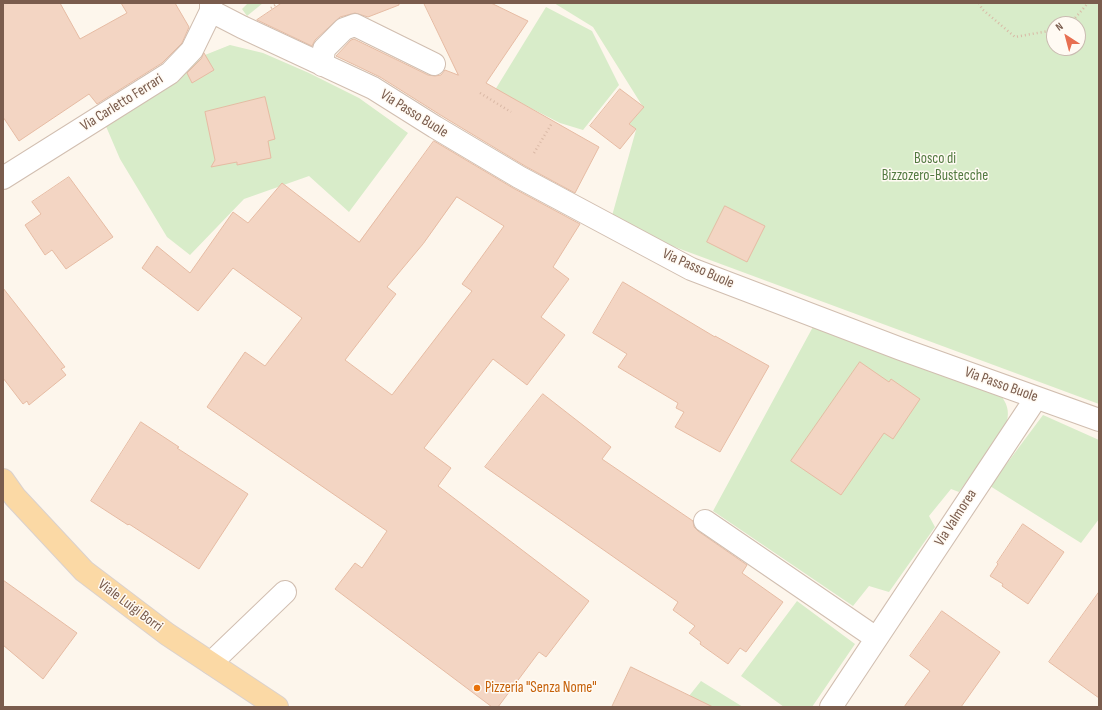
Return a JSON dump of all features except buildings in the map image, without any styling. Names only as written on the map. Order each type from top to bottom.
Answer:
[{"type":"main road","name":"Viale Luigi Borri","points":[[3,480],[15,497],[84,571],[167,634],[277,707]]},
{"type":"street","name":"Via Passo Buole","points":[[211,7],[242,27],[373,88],[519,177],[691,269],[901,349],[1099,420]]},
{"type":"street","name":"Via Carletto Ferrari","points":[[3,178],[170,73],[192,50],[211,7]]},
{"type":"street","points":[[322,65],[324,49],[344,29],[355,25],[434,64]]},
{"type":"street","name":"Via Valmorea","points":[[831,707],[1036,398]]},
{"type":"street","points":[[705,521],[876,638]]},
{"type":"street","points":[[211,663],[285,592]]},
{"type":"path","points":[[978,3],[982,9],[1015,37],[1046,31]]},
{"type":"path","points":[[1077,16],[1088,3]]},
{"type":"path","points":[[480,93],[511,112]]},
{"type":"path","points":[[533,154],[552,123]]},
{"type":"green space","points":[[248,3],[263,3],[247,16],[242,9]]},
{"type":"green space","name":"Bosco di Bizzozero-Bustecche","points":[[554,3],[1099,3],[1099,404],[610,223],[636,130],[629,124],[643,107],[593,27]]},
{"type":"green space","points":[[546,7],[592,31],[619,85],[583,130],[560,123],[495,90]]},
{"type":"green space","points":[[230,45],[263,53],[309,73],[359,98],[408,133],[349,212],[309,176],[244,199],[190,255],[167,237],[120,159],[105,124],[161,91],[205,55]]},
{"type":"green space","points":[[814,325],[1002,397],[1008,411],[1006,426],[959,492],[951,489],[929,516],[935,527],[889,592],[869,586],[853,606],[713,511]]},
{"type":"green space","points":[[1043,415],[1099,440],[1099,519],[1081,543],[990,486]]},
{"type":"green space","points":[[797,601],[855,644],[812,707],[784,707],[741,676]]},
{"type":"green space","points":[[631,667],[689,696],[701,681],[743,707],[612,707]]},
{"type":"place","name":"Pizzeria \"Senza Nome\"","points":[[477,688]]}]
